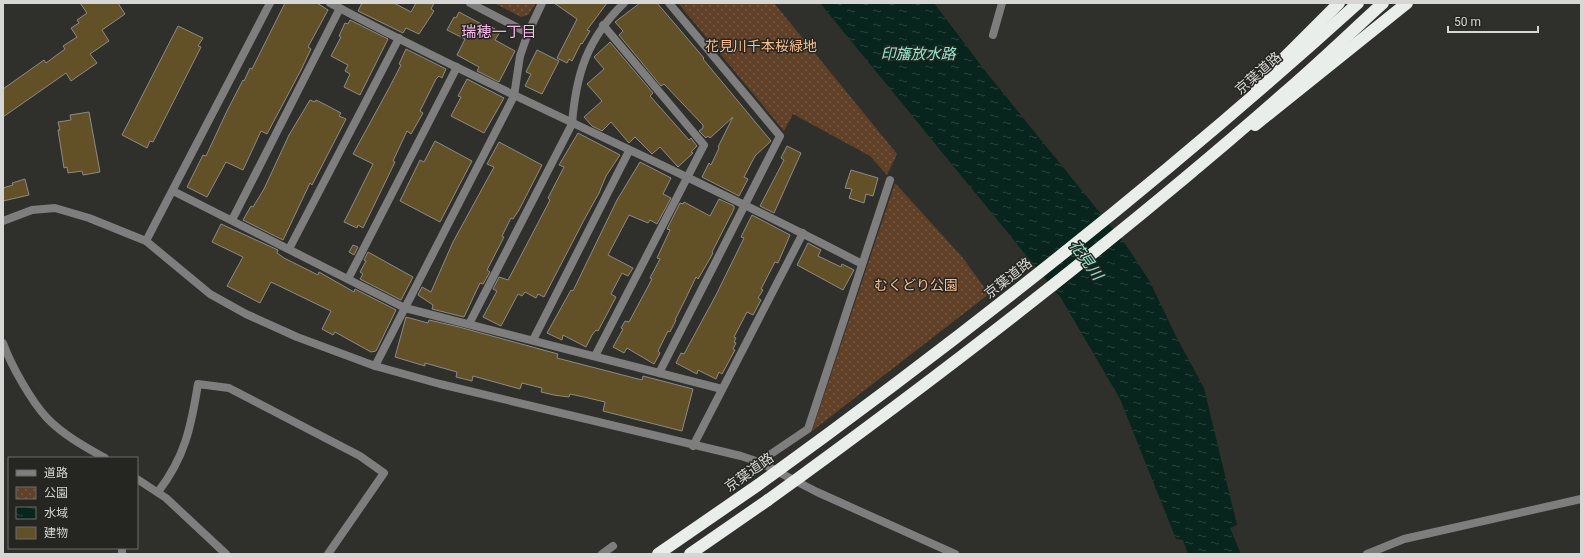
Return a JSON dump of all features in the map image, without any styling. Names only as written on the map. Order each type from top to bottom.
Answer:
[{"type":"highway","points":[[1167,169],[1265,77],[1339,3]]},
{"type":"highway","name":"京葉道路","points":[[658,554],[758,485],[952,341],[1167,169],[1272,81],[1358,3]]},
{"type":"highway","points":[[690,554],[768,500],[976,346],[1178,183],[1284,94],[1383,3]]},
{"type":"highway","points":[[1178,183],[1274,111],[1407,3]]},
{"type":"street","points":[[146,241],[270,3]]},
{"type":"street","points":[[330,3],[514,96],[629,151],[746,204],[862,264]]},
{"type":"street","points":[[470,3],[528,33]]},
{"type":"street","points":[[375,366],[514,96],[520,56],[528,33],[542,3]]},
{"type":"street","points":[[469,324],[572,124],[574,94],[582,64],[603,25],[624,3]]},
{"type":"street","points":[[658,373],[780,136],[669,3]]},
{"type":"street","points":[[993,35],[1002,3]]},
{"type":"street","points":[[232,220],[340,8]]},
{"type":"street","points":[[595,356],[704,145],[603,25]]},
{"type":"street","points":[[289,249],[398,38]]},
{"type":"street","points":[[348,279],[457,67]]},
{"type":"street","points":[[533,340],[629,151]]},
{"type":"street","points":[[759,462],[808,429],[890,180]]},
{"type":"street","points":[[173,191],[405,308],[722,389]]},
{"type":"street","points":[[3,221],[32,210],[55,208],[89,218],[146,241],[210,294],[246,314],[297,337],[375,366],[440,384],[693,446],[741,456],[759,462],[817,492],[955,554]]},
{"type":"street","points":[[693,446],[803,233]]},
{"type":"street","points":[[3,343],[7,354],[20,377],[46,418],[92,455]]},
{"type":"street","points":[[158,492],[172,474],[185,447],[198,384],[230,388],[360,456],[384,473],[328,554]]},
{"type":"street","points":[[138,479],[158,492],[226,554]]},
{"type":"street","points":[[1367,554],[1404,539],[1581,498]]},
{"type":"street","points":[[602,554],[613,546]]},
{"type":"green space","points":[[494,3],[536,3],[528,15],[521,17]]},
{"type":"green space","name":"花見川千本桜緑地","points":[[678,3],[774,3],[897,154],[887,175],[870,156],[793,114],[784,131]]},
{"type":"green space","name":"むくどり公園","points":[[895,183],[962,257],[989,294],[812,431]]},
{"type":"water","name":"印旛放水路","points":[[820,3],[934,3],[986,72],[1126,245],[1149,280],[1177,338],[1204,388],[1237,525],[1230,528],[1241,554],[1188,554],[1183,540],[1176,539],[1120,399],[1061,298]]},
{"type":"building","points":[[80,3],[118,3],[125,14],[102,30],[109,41],[90,54],[97,63],[71,81],[66,73],[3,117],[3,89],[44,60],[46,63],[65,49],[63,46],[77,37],[71,28],[79,23],[77,20],[87,13]]},
{"type":"building","points":[[285,3],[317,3],[328,10],[308,47],[311,49],[301,70],[267,134],[261,131],[243,170],[226,162],[207,197],[187,187],[203,155],[206,156],[243,80],[244,81],[250,68],[252,69]]},
{"type":"building","points":[[362,3],[394,3],[411,12],[416,3],[434,3],[431,9],[434,11],[419,34],[406,28],[403,33],[358,11]]},
{"type":"building","points":[[554,3],[607,3],[587,30],[590,31],[582,44],[581,43],[572,61],[569,59],[567,63],[557,58],[577,19]]},
{"type":"building","points":[[640,3],[657,3],[704,58],[703,59],[771,141],[755,156],[744,177],[748,179],[739,196],[702,177],[709,163],[711,165],[733,117],[710,138],[708,136],[706,138],[699,131],[703,128],[703,125],[664,84],[661,86],[619,35],[623,31],[615,22]]},
{"type":"building","points":[[459,12],[487,27],[488,25],[500,32],[495,40],[515,51],[499,82],[477,71],[479,67],[457,55],[465,39],[447,30],[454,17],[456,18]]},
{"type":"building","points":[[350,20],[388,39],[360,95],[344,87],[350,74],[345,71],[348,65],[331,56],[341,37],[339,36],[345,23],[348,24]]},
{"type":"building","points":[[178,26],[203,38],[198,46],[201,47],[153,142],[150,141],[147,148],[122,135]]},
{"type":"building","points":[[610,42],[653,93],[650,96],[689,140],[691,138],[697,146],[691,152],[693,153],[678,167],[660,147],[652,154],[635,137],[629,143],[611,122],[602,131],[592,126],[584,117],[602,101],[587,84],[604,69],[594,57]]},
{"type":"building","points":[[406,49],[446,69],[442,78],[439,76],[436,79],[420,111],[423,113],[411,134],[407,131],[393,161],[395,162],[363,228],[358,225],[357,228],[344,222],[373,164],[353,154],[401,65],[399,64]]},
{"type":"building","points":[[537,50],[559,61],[542,94],[525,86],[531,74],[526,72]]},
{"type":"building","points":[[467,79],[504,98],[484,133],[451,116],[461,97],[458,96]]},
{"type":"building","points":[[310,100],[315,102],[316,100],[326,105],[341,113],[339,116],[346,119],[312,185],[310,183],[283,240],[243,220],[251,206],[253,207],[264,189],[289,135]]},
{"type":"building","points":[[89,112],[100,172],[83,175],[82,171],[68,173],[67,167],[64,168],[58,122],[71,120],[70,115]]},
{"type":"building","points":[[578,133],[620,155],[606,176],[599,193],[544,297],[538,294],[536,298],[525,292],[522,296],[518,294],[501,326],[483,317],[497,291],[493,289],[499,277],[508,280],[550,200],[548,198],[564,167],[559,165]]},
{"type":"building","points":[[435,141],[472,161],[440,222],[400,201],[420,160],[424,162]]},
{"type":"building","points":[[499,142],[542,165],[519,210],[513,219],[511,218],[502,236],[504,237],[487,270],[490,272],[483,284],[480,283],[464,317],[432,309],[433,305],[418,295],[422,287],[431,292],[453,242],[494,167],[487,164]]},
{"type":"building","points":[[787,146],[801,153],[774,213],[760,206],[784,160],[781,158]]},
{"type":"building","points":[[640,162],[671,178],[663,194],[671,198],[657,224],[650,220],[648,223],[629,215],[608,255],[633,268],[628,276],[622,273],[611,294],[616,297],[598,331],[596,330],[592,335],[586,347],[563,335],[562,340],[547,333],[571,290],[573,291],[617,200]]},
{"type":"building","points":[[851,170],[878,178],[873,196],[866,194],[864,203],[849,198],[852,189],[845,188]]},
{"type":"building","points":[[25,179],[29,195],[3,201],[3,188],[13,185],[12,183]]},
{"type":"building","points":[[719,199],[734,206],[734,209],[712,252],[713,253],[698,279],[696,277],[670,332],[668,331],[658,351],[660,353],[654,364],[627,348],[624,353],[613,347],[623,329],[621,328],[625,321],[629,322],[652,279],[650,278],[660,259],[657,258],[670,230],[667,229],[680,203],[683,204],[684,202],[710,216]]},
{"type":"building","points":[[752,215],[790,235],[778,263],[775,262],[761,289],[763,290],[758,298],[761,300],[753,315],[747,312],[734,337],[736,338],[734,342],[736,343],[733,349],[735,350],[722,374],[719,372],[716,379],[698,370],[697,374],[676,363],[681,353],[684,354],[716,295],[744,238],[741,237]]},
{"type":"building","points":[[221,224],[278,250],[277,253],[284,258],[318,275],[319,272],[354,292],[355,289],[396,310],[376,351],[371,352],[335,332],[333,335],[322,329],[331,311],[271,282],[260,303],[227,286],[243,257],[212,242]]},
{"type":"building","points":[[808,243],[821,250],[818,256],[841,267],[842,264],[854,270],[843,290],[797,265]]},
{"type":"building","points":[[353,245],[358,247],[354,255],[349,252]]},
{"type":"building","points":[[368,252],[413,277],[401,300],[360,279],[363,274],[360,272],[366,261],[364,260]]},
{"type":"building","points":[[406,317],[428,323],[429,320],[459,327],[558,354],[557,358],[642,380],[643,376],[693,389],[682,431],[603,411],[605,402],[570,394],[569,397],[554,395],[541,392],[542,388],[522,383],[520,389],[473,376],[472,381],[456,377],[457,372],[425,363],[425,366],[395,357]]},
{"type":"district","name":"瑞穂一丁目","points":[[499,32]]},
{"type":"water label","name":"花見川","points":[[1086,260]]}]
